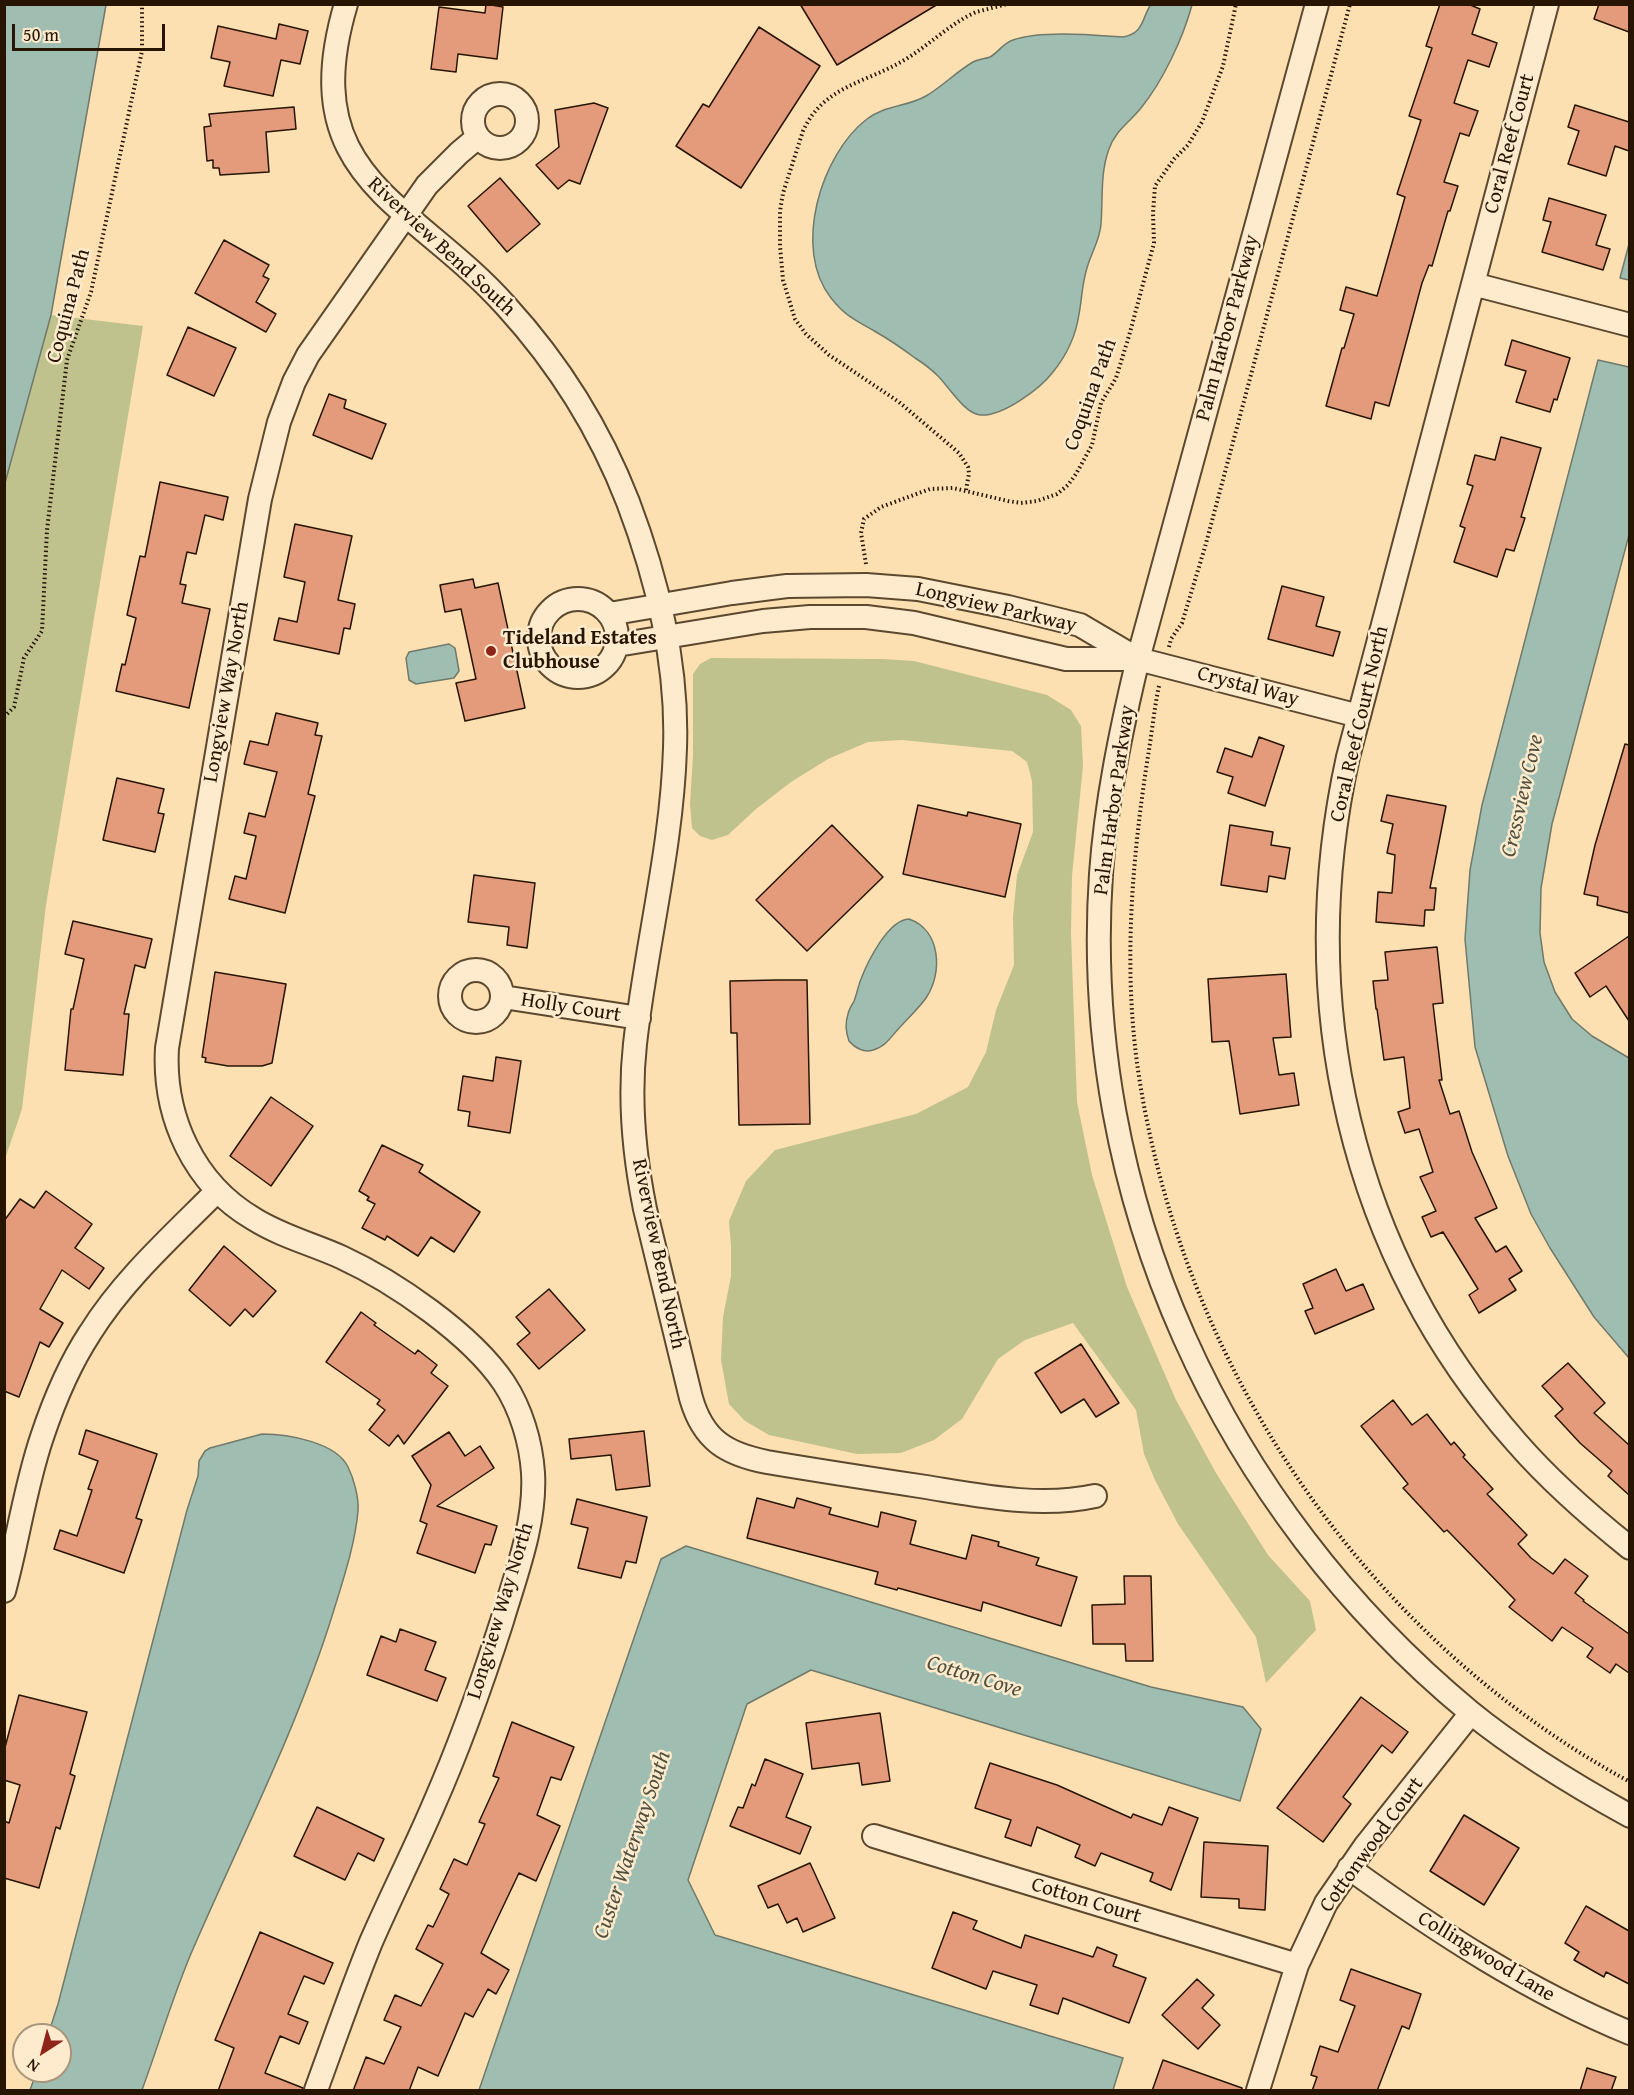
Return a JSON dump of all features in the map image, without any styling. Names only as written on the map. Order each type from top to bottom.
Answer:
[{"type":"street","name":"Riverview Bend South","points":[[346,4],[333,70],[334,96],[344,141],[371,182],[504,303],[548,356],[566,382],[616,473],[651,569],[668,637]]},
{"type":"street","name":"Palm Harbor Parkway","points":[[1317,4],[1138,659],[1120,737],[1101,873],[1100,962],[1107,1065],[1128,1175],[1148,1245],[1176,1322],[1208,1390],[1240,1448],[1274,1499],[1320,1561],[1353,1600],[1406,1655],[1471,1713],[1546,1767],[1629,1816]]},
{"type":"street","name":"Coral Reef Court","points":[[1473,284],[1547,4]]},
{"type":"street","name":"Longview Way North","points":[[316,2091],[359,1973],[454,1758],[491,1655],[525,1539],[532,1504],[533,1473],[526,1432],[512,1396],[490,1365],[476,1351],[446,1325],[390,1284],[342,1257],[255,1220],[217,1191],[192,1158],[174,1116],[166,1082],[167,1048],[263,481],[279,422],[302,368],[321,335],[435,176],[478,137]]},
{"type":"street","points":[[1473,284],[1629,325]]},
{"type":"street","name":"Coral Reef Court North","points":[[1473,284],[1343,777],[1335,822],[1327,944],[1330,1007],[1337,1066],[1345,1107],[1362,1169],[1385,1233],[1402,1270],[1438,1335],[1474,1389],[1535,1463],[1585,1511],[1629,1548]]},
{"type":"street","name":"Longview Parkway","points":[[609,614],[787,586],[866,585],[918,589],[1008,607],[1080,625],[1138,659]]},
{"type":"street","points":[[576,599],[588,600],[609,614],[615,624],[616,645],[614,654],[603,668],[585,676],[573,676],[551,665],[543,654],[540,630],[545,618],[553,608],[576,599]]},
{"type":"street","points":[[999,643],[1008,607]]},
{"type":"street","name":"Longview Parkway","points":[[616,645],[763,621],[810,617],[866,617],[914,623],[1066,659],[1138,659]]},
{"type":"street","name":"Riverview Bend North","points":[[668,637],[675,726],[674,771],[663,868],[635,1047],[633,1110],[639,1180],[690,1398],[698,1420],[709,1435],[727,1450],[767,1462],[943,1490],[1034,1501],[1063,1502],[1095,1496]]},
{"type":"street","name":"Crystal Way","points":[[1138,659],[1359,716]]},
{"type":"street","name":"Holly Court","points":[[503,997],[639,1018]]},
{"type":"street","points":[[4,1591],[42,1437],[62,1385],[75,1359],[94,1327],[119,1293],[217,1191]]},
{"type":"street","name":"Cottonwood Court","points":[[1258,2091],[1297,1965],[1326,1903],[1349,1868],[1471,1713]]},
{"type":"street","name":"Cotton Court","points":[[874,1836],[1297,1965]]},
{"type":"street","name":"Collingwood Lane","points":[[1349,1868],[1422,1920],[1509,1975],[1629,2033]]},
{"type":"path","name":"Coquina Path","points":[[4,717],[14,707],[24,658],[42,631],[46,530],[67,360],[91,291],[138,74],[142,51],[142,4]]},
{"type":"path","points":[[966,490],[968,467],[958,453],[899,402],[829,355],[800,327],[792,312],[783,280],[780,211],[783,193],[803,131],[807,121],[821,104],[838,91],[903,61],[966,17],[1007,4]]},
{"type":"path","name":"Coquina Path","points":[[866,585],[866,561],[861,533],[864,519],[881,507],[930,489],[953,488],[1008,501],[1021,503],[1037,501],[1057,494],[1077,474],[1092,445],[1101,404],[1116,378],[1129,336],[1154,243],[1155,186],[1174,159],[1188,145],[1202,122],[1223,66],[1236,4]]},
{"type":"path","points":[[1171,639],[1182,623],[1205,547],[1350,4]]},
{"type":"path","points":[[1158,691],[1134,857],[1130,974],[1134,1034],[1150,1138],[1167,1204],[1187,1264],[1221,1348],[1262,1424],[1302,1486],[1347,1546],[1397,1603],[1444,1648],[1516,1708],[1574,1749],[1629,1782]]},
{"type":"green space","points":[[51,315],[143,326],[46,905],[22,1109],[5,1159],[5,483]]},
{"type":"green space","points":[[711,658],[914,661],[1047,695],[1071,710],[1081,726],[1083,766],[1072,876],[1071,934],[1077,1102],[1092,1175],[1127,1287],[1176,1400],[1216,1473],[1268,1555],[1310,1601],[1316,1630],[1266,1683],[1256,1637],[1178,1524],[1155,1480],[1144,1454],[1136,1410],[1073,1323],[1025,1340],[998,1359],[962,1419],[934,1440],[901,1453],[857,1454],[769,1435],[745,1421],[729,1404],[721,1360],[723,1317],[731,1276],[729,1221],[746,1181],[775,1150],[916,1114],[968,1087],[986,1052],[996,1010],[1014,965],[1013,917],[1017,875],[1033,832],[1032,781],[1027,762],[1012,751],[902,740],[868,742],[828,759],[791,782],[756,809],[728,835],[712,840],[700,836],[692,828],[690,804],[693,755],[693,674],[700,664]]},
{"type":"water","points":[[5,4],[106,5],[51,315],[5,483]]},
{"type":"water","points":[[1151,4],[1192,5],[1178,45],[1164,72],[1149,97],[1115,137],[1109,149],[1103,177],[1100,230],[1085,274],[1078,322],[1070,345],[1053,372],[1030,394],[999,412],[980,415],[974,413],[963,405],[930,369],[891,341],[852,318],[831,298],[819,278],[814,254],[813,229],[817,203],[825,178],[836,155],[867,119],[881,111],[926,96],[967,66],[990,57],[1010,41],[1052,34],[1123,37],[1138,29]]},
{"type":"water","points":[[1629,244],[1629,280],[1620,278]]},
{"type":"water","name":"Cressview Cove","points":[[1598,360],[1629,367],[1629,535],[1552,824],[1541,888],[1540,933],[1544,962],[1555,992],[1572,1019],[1592,1036],[1629,1058],[1629,1358],[1594,1317],[1550,1248],[1531,1214],[1508,1156],[1475,1047],[1465,939],[1470,870],[1482,805]]},
{"type":"water","points":[[449,644],[455,648],[459,671],[454,678],[416,684],[409,680],[406,658],[409,652]]},
{"type":"water","points":[[909,919],[928,932],[933,942],[937,965],[931,988],[926,998],[885,1043],[873,1050],[860,1049],[851,1044],[848,1038],[846,1024],[849,1010],[874,952],[894,926]]},
{"type":"water","points":[[262,1434],[310,1441],[333,1451],[342,1458],[352,1477],[358,1500],[356,1524],[345,1575],[303,1699],[186,1966],[142,2090],[30,2090],[33,2083],[72,2083],[72,2023],[52,2023],[187,1510],[198,1476],[199,1461],[205,1451]]},
{"type":"water","points":[[686,1546],[1151,1687],[1243,1707],[1261,1729],[1240,1801],[811,1670],[747,1704],[688,1880],[715,1935],[1123,2058],[1113,2090],[479,2090],[661,1559]]},
{"type":"building","points":[[486,4],[503,7],[497,59],[458,54],[456,72],[431,69],[439,7],[485,13]]},
{"type":"building","points":[[800,4],[938,4],[837,65]]},
{"type":"building","points":[[1440,4],[1468,4],[1480,9],[1472,34],[1497,43],[1489,67],[1468,60],[1454,103],[1478,111],[1469,136],[1460,133],[1444,182],[1458,186],[1432,266],[1429,265],[1422,283],[1389,406],[1375,402],[1371,419],[1326,406],[1354,314],[1340,310],[1346,287],[1377,296],[1405,197],[1397,194],[1421,120],[1409,116],[1432,48],[1426,46]]},
{"type":"building","points":[[1599,4],[1629,4],[1629,32],[1594,19]]},
{"type":"building","points":[[279,24],[308,31],[300,64],[281,60],[273,96],[224,86],[230,62],[211,58],[218,26],[276,39]]},
{"type":"building","points":[[759,27],[820,66],[741,188],[676,146],[703,104],[709,107]]},
{"type":"building","points":[[594,103],[608,108],[580,184],[569,180],[558,189],[536,165],[559,147],[555,110]]},
{"type":"building","points":[[1575,105],[1629,122],[1629,151],[1615,146],[1606,176],[1568,164],[1579,131],[1568,127]]},
{"type":"building","points":[[294,107],[296,129],[266,132],[269,172],[220,175],[219,168],[213,168],[213,160],[207,161],[204,127],[211,126],[209,114]]},
{"type":"building","points":[[500,178],[540,224],[507,252],[468,206]]},
{"type":"building","points":[[1549,198],[1606,215],[1596,245],[1610,249],[1603,270],[1542,252],[1551,222],[1543,220]]},
{"type":"building","points":[[224,240],[269,265],[263,276],[269,279],[256,302],[276,314],[266,332],[195,293]]},
{"type":"building","points":[[188,327],[236,348],[214,396],[167,375]]},
{"type":"building","points":[[1512,340],[1570,358],[1557,400],[1554,399],[1550,412],[1516,402],[1526,371],[1505,365]]},
{"type":"building","points":[[329,394],[346,400],[344,408],[386,424],[372,459],[313,435]]},
{"type":"building","points":[[1501,437],[1541,448],[1521,517],[1525,518],[1514,551],[1506,549],[1497,577],[1454,562],[1465,528],[1460,526],[1473,486],[1467,484],[1475,455],[1495,460]]},
{"type":"building","points":[[160,482],[228,497],[223,520],[205,515],[196,554],[187,552],[180,584],[186,585],[182,603],[210,609],[189,708],[116,691],[122,664],[125,665],[136,618],[127,615],[140,556],[145,557]]},
{"type":"building","points":[[295,524],[352,536],[338,600],[355,604],[350,629],[344,628],[339,654],[274,640],[279,618],[297,622],[305,582],[284,577]]},
{"type":"building","name":"Tideland Estates Clubhouse","points":[[473,579],[475,588],[498,583],[525,708],[465,721],[456,683],[476,679],[461,609],[445,612],[440,585]]},
{"type":"building","points":[[1282,586],[1324,597],[1316,626],[1340,632],[1333,656],[1268,639]]},
{"type":"building","points":[[276,713],[318,723],[315,735],[322,736],[308,794],[315,796],[285,913],[229,899],[235,876],[246,879],[256,836],[244,833],[249,813],[265,817],[277,772],[244,764],[250,741],[268,745]]},
{"type":"building","points":[[1259,737],[1284,746],[1265,806],[1228,793],[1233,777],[1217,772],[1225,748],[1252,757]]},
{"type":"building","points":[[1625,744],[1629,745],[1629,913],[1597,905],[1598,897],[1584,894],[1595,845]]},
{"type":"building","points":[[117,778],[164,789],[158,813],[164,814],[155,852],[103,840]]},
{"type":"building","points":[[1387,795],[1446,806],[1430,888],[1436,888],[1434,910],[1425,910],[1424,926],[1376,922],[1378,892],[1392,893],[1395,855],[1387,853],[1393,824],[1381,821]]},
{"type":"building","points":[[918,805],[967,816],[968,812],[1021,824],[1005,897],[903,874]]},
{"type":"building","points":[[832,825],[883,877],[807,951],[756,900]]},
{"type":"building","points":[[1230,825],[1273,832],[1271,845],[1290,848],[1285,879],[1269,876],[1267,892],[1221,885]]},
{"type":"building","points":[[474,875],[535,883],[527,948],[507,945],[509,927],[468,922]]},
{"type":"building","points":[[73,921],[152,939],[145,968],[135,965],[124,1014],[129,1014],[123,1075],[65,1070],[71,1009],[73,1009],[84,959],[65,954]]},
{"type":"building","points":[[1629,936],[1629,1021],[1606,986],[1590,997],[1575,973]]},
{"type":"building","points":[[1437,947],[1443,1003],[1433,1004],[1442,1080],[1439,1080],[1450,1114],[1459,1111],[1472,1152],[1497,1208],[1475,1218],[1496,1252],[1506,1246],[1522,1271],[1509,1279],[1516,1290],[1479,1313],[1469,1295],[1478,1289],[1443,1232],[1431,1237],[1422,1217],[1436,1211],[1420,1177],[1433,1172],[1419,1129],[1405,1133],[1398,1112],[1410,1108],[1404,1057],[1384,1060],[1376,1009],[1373,981],[1388,980],[1385,952]]},
{"type":"building","points":[[215,972],[286,984],[272,1063],[262,1066],[228,1066],[205,1062],[206,1058],[202,1057]]},
{"type":"building","points":[[1286,974],[1291,1037],[1273,1038],[1279,1075],[1294,1073],[1299,1105],[1240,1114],[1229,1041],[1212,1042],[1208,979]]},
{"type":"building","points":[[807,980],[810,1124],[739,1125],[737,1033],[731,1033],[730,981]]},
{"type":"building","points":[[496,1057],[521,1061],[510,1133],[468,1126],[470,1112],[458,1110],[463,1076],[493,1081]]},
{"type":"building","points":[[271,1097],[313,1126],[271,1186],[230,1156]]},
{"type":"building","points":[[382,1145],[423,1165],[419,1172],[480,1212],[454,1252],[431,1237],[418,1256],[387,1236],[385,1240],[362,1228],[375,1204],[367,1200],[369,1197],[359,1191]]},
{"type":"building","points":[[46,1191],[92,1224],[75,1248],[104,1268],[89,1289],[62,1270],[40,1309],[63,1323],[49,1347],[40,1342],[19,1397],[4,1391],[4,1221],[20,1199],[34,1208]]},
{"type":"building","points":[[224,1246],[276,1291],[253,1317],[245,1309],[230,1326],[189,1290]]},
{"type":"building","points":[[1336,1269],[1346,1291],[1363,1284],[1374,1309],[1315,1334],[1305,1311],[1313,1308],[1303,1284]]},
{"type":"building","points":[[549,1289],[585,1330],[539,1369],[517,1344],[530,1333],[516,1317]]},
{"type":"building","points":[[361,1312],[376,1323],[374,1325],[415,1354],[418,1350],[437,1365],[431,1373],[448,1386],[404,1444],[398,1435],[389,1446],[369,1430],[385,1410],[377,1404],[380,1400],[326,1362]]},
{"type":"building","points":[[1081,1344],[1119,1403],[1096,1417],[1084,1399],[1061,1413],[1035,1373]]},
{"type":"building","points":[[1568,1363],[1605,1403],[1594,1413],[1629,1445],[1629,1495],[1608,1476],[1612,1471],[1580,1443],[1555,1416],[1563,1409],[1542,1386]]},
{"type":"building","points":[[1393,1400],[1412,1425],[1427,1414],[1451,1445],[1454,1442],[1465,1455],[1463,1457],[1493,1489],[1487,1494],[1527,1535],[1518,1544],[1531,1558],[1553,1574],[1565,1559],[1588,1576],[1575,1593],[1629,1634],[1629,1673],[1616,1664],[1610,1673],[1587,1657],[1593,1648],[1562,1627],[1552,1641],[1509,1607],[1515,1600],[1447,1530],[1444,1532],[1403,1488],[1408,1484],[1361,1426]]},
{"type":"building","points":[[86,1430],[157,1454],[136,1518],[142,1520],[124,1573],[54,1549],[60,1530],[77,1536],[92,1490],[88,1489],[98,1461],[79,1454]]},
{"type":"building","points":[[644,1431],[650,1486],[616,1490],[611,1455],[571,1459],[569,1439]]},
{"type":"building","points":[[449,1432],[465,1456],[480,1446],[494,1468],[437,1506],[497,1526],[491,1545],[485,1544],[475,1573],[417,1553],[427,1524],[420,1521],[431,1485],[412,1456]]},
{"type":"building","points":[[757,1498],[794,1508],[797,1498],[831,1508],[829,1514],[878,1527],[881,1512],[916,1521],[910,1544],[966,1559],[972,1535],[999,1542],[998,1546],[1039,1558],[1036,1565],[1077,1577],[1061,1626],[983,1602],[981,1611],[898,1588],[897,1590],[875,1584],[878,1572],[747,1538]]},
{"type":"building","points":[[577,1499],[647,1517],[636,1563],[626,1561],[621,1578],[578,1568],[588,1528],[571,1524]]},
{"type":"building","points":[[1124,1576],[1151,1576],[1153,1661],[1126,1661],[1125,1644],[1093,1644],[1092,1605],[1125,1604]]},
{"type":"building","points":[[400,1629],[436,1642],[425,1670],[446,1678],[437,1701],[367,1675],[381,1636],[396,1642]]},
{"type":"building","points":[[19,1695],[87,1712],[70,1774],[75,1776],[60,1829],[56,1827],[39,1888],[4,1878],[4,1821],[9,1823],[20,1785],[4,1780],[4,1751]]},
{"type":"building","points":[[1361,1697],[1408,1732],[1392,1753],[1382,1745],[1343,1797],[1351,1804],[1323,1842],[1277,1808]]},
{"type":"building","points":[[880,1713],[890,1781],[862,1785],[859,1763],[812,1769],[806,1723]]},
{"type":"building","points":[[512,1722],[574,1747],[561,1780],[551,1777],[537,1815],[560,1826],[536,1881],[519,1873],[481,1953],[509,1970],[496,1994],[488,1989],[473,2017],[465,2013],[438,2076],[418,2067],[409,2091],[353,2091],[366,2057],[384,2064],[401,2027],[384,2020],[395,1995],[421,2006],[443,1964],[416,1949],[428,1925],[433,1927],[449,1894],[440,1889],[454,1859],[467,1865],[485,1824],[479,1822],[499,1778],[493,1776]]},
{"type":"building","points":[[765,1759],[803,1774],[786,1817],[811,1827],[800,1854],[730,1826],[738,1807],[743,1808],[752,1784],[755,1786]]},
{"type":"building","points":[[990,1763],[1057,1785],[1131,1818],[1133,1814],[1162,1825],[1169,1807],[1198,1818],[1171,1890],[1150,1881],[1153,1873],[1101,1853],[1095,1866],[1075,1857],[1080,1845],[1037,1827],[1031,1846],[1005,1837],[1011,1820],[975,1808]]},
{"type":"building","points":[[317,1807],[384,1839],[374,1861],[358,1853],[345,1880],[294,1856]]},
{"type":"building","points":[[1464,1815],[1519,1848],[1484,1905],[1430,1871]]},
{"type":"building","points":[[1204,1842],[1268,1846],[1265,1910],[1239,1908],[1239,1899],[1201,1897]]},
{"type":"building","points":[[810,1863],[835,1918],[803,1932],[797,1918],[787,1923],[778,1904],[768,1908],[758,1886]]},
{"type":"building","points":[[1586,1906],[1629,1931],[1629,1984],[1606,1972],[1604,1977],[1574,1960],[1579,1952],[1565,1943]]},
{"type":"building","points":[[953,1912],[977,1921],[973,1929],[1021,1948],[1025,1935],[1093,1957],[1097,1947],[1117,1955],[1113,1966],[1146,1978],[1129,2023],[1063,1998],[1058,2014],[1030,2005],[1037,1985],[993,1971],[986,1989],[932,1968]]},
{"type":"building","points":[[260,1932],[333,1963],[324,1984],[304,1976],[288,2014],[308,2022],[299,2044],[280,2036],[265,2073],[303,2088],[303,2091],[218,2091],[234,2048],[215,2040]]},
{"type":"building","points":[[1351,1969],[1421,1994],[1409,2029],[1402,2026],[1377,2091],[1312,2091],[1317,2077],[1311,2075],[1320,2046],[1338,2052],[1355,2006],[1340,2000]]},
{"type":"building","points":[[1197,1979],[1214,1995],[1202,2008],[1220,2025],[1198,2049],[1162,2015]]},
{"type":"building","points":[[1163,2060],[1242,2088],[1242,2091],[1152,2091]]},
{"type":"building","points":[[1587,2068],[1616,2077],[1611,2091],[1580,2091]]},
{"type":"place","name":"Tideland Estates Clubhouse","points":[[491,651]]},
{"type":"water label","name":"Cotton Cove","points":[[974,1677]]},
{"type":"water label","name":"Custer Waterway South","points":[[633,1845]]}]
